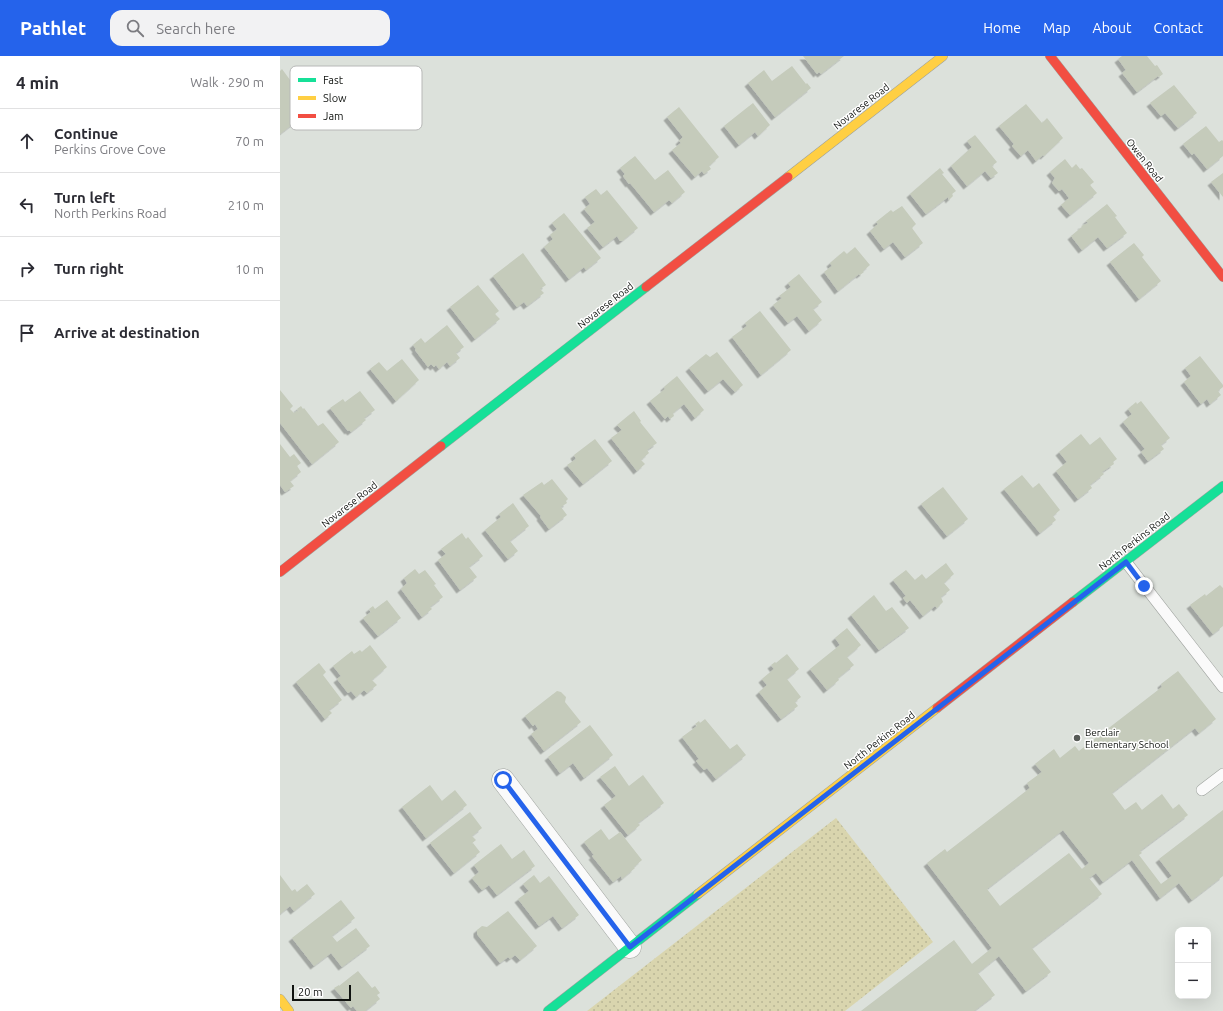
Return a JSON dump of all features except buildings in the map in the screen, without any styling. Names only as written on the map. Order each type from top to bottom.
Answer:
[{"type":"street","name":"Novarese Road","points":[[280,572],[944,56]]},
{"type":"street","name":"Owen Road","points":[[1050,56],[1223,277]]},
{"type":"street","name":"North Perkins Road","points":[[548,1011],[1223,486]]},
{"type":"street","points":[[503,780],[630,947]]},
{"type":"street","points":[[280,999],[290,1011]]},
{"type":"lane","points":[[1126,562],[1223,687]]},
{"type":"lane","points":[[1202,790],[1223,774]]},
{"type":"shaded area","points":[[836,818],[933,942],[845,1011],[587,1011]]},
{"type":"traffic: fast","points":[[441,446],[646,287]]},
{"type":"traffic: fast","points":[[1073,602],[1223,486]]},
{"type":"traffic: fast","points":[[548,1011],[698,894]]},
{"type":"traffic: slow","points":[[788,177],[943,56]]},
{"type":"traffic: slow","points":[[698,894],[937,708]]},
{"type":"traffic: slow","points":[[280,999],[289,1011]]},
{"type":"traffic: jam","points":[[1050,56],[1223,277]]},
{"type":"traffic: jam","points":[[646,287],[788,177]]},
{"type":"traffic: jam","points":[[280,572],[441,446]]},
{"type":"traffic: jam","points":[[937,708],[1073,602]]},
{"type":"place","name":"Berclair Elementary School","points":[[1077,738]]},
{"type":"route","points":[[503,780],[630,947],[1126,562],[1144,586]]}]
